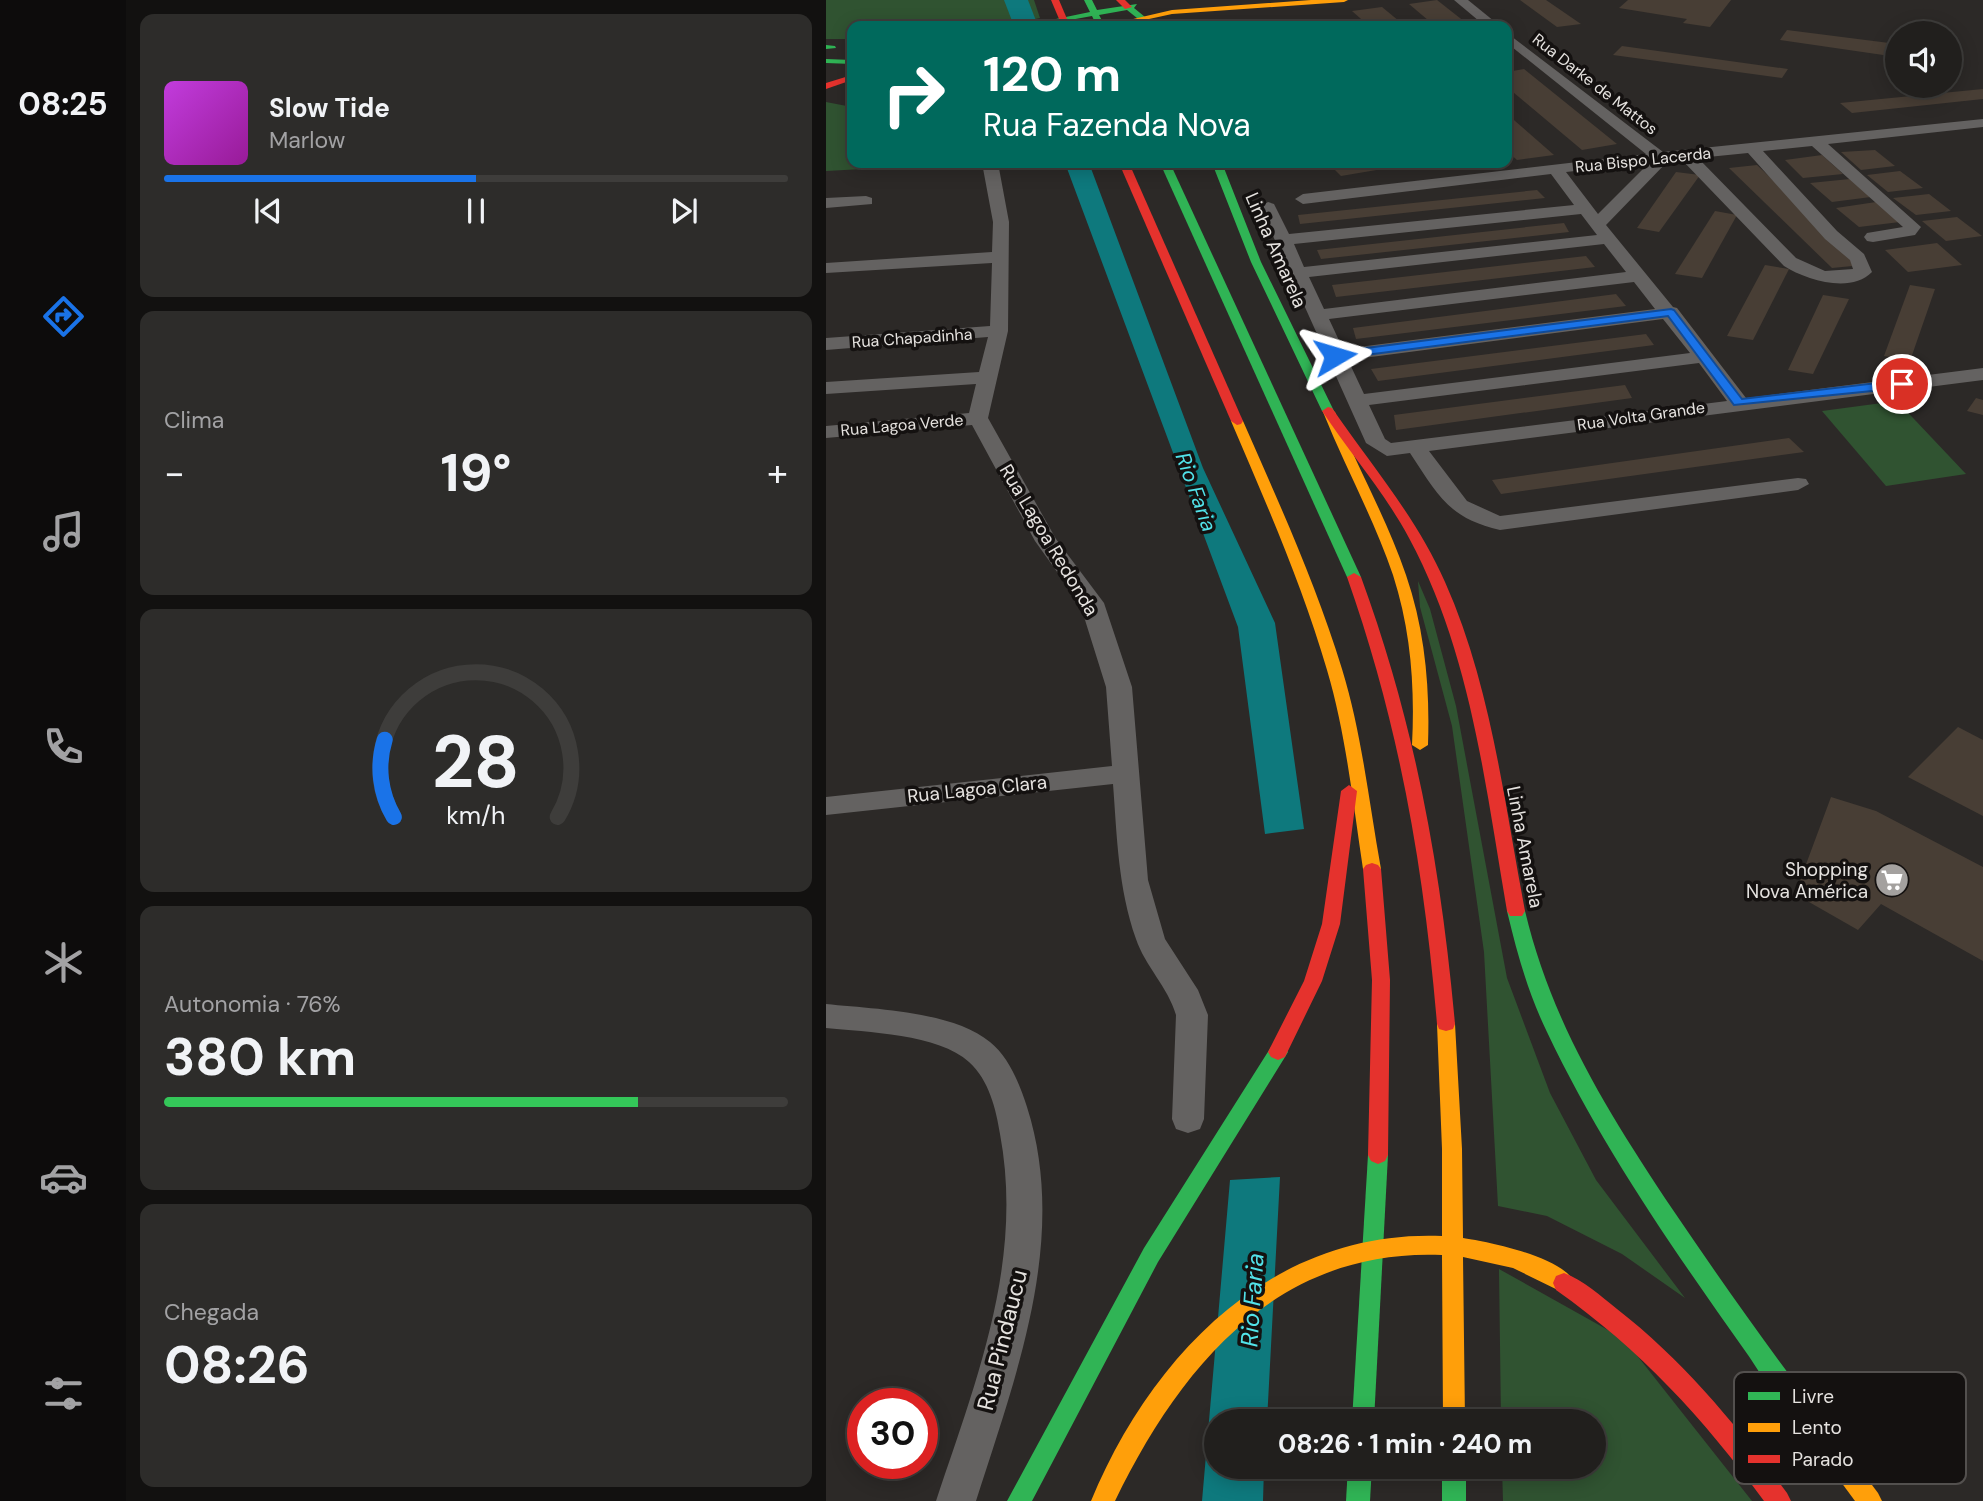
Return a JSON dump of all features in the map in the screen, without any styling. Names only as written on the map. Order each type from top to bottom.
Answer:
[{"type":"main road","points":[[1055,0],[1064,21]]},
{"type":"main road","points":[[1050,21],[1086,8],[1169,0]]},
{"type":"main road","points":[[1153,21],[1220,9],[1337,1]]},
{"type":"main road","points":[[1124,3],[1146,21]]},
{"type":"main road","points":[[1086,8],[1105,21]]},
{"type":"main road","points":[[1180,21],[1186,16],[1220,9]]},
{"type":"main road","points":[[828,51],[847,49]]},
{"type":"main road","points":[[828,51],[847,60]]},
{"type":"main road","points":[[826,67],[830,72],[826,84]]},
{"type":"main road","points":[[826,84],[847,78]]},
{"type":"main road","points":[[826,97],[847,92]]},
{"type":"main road","points":[[1126,168],[1297,558],[1335,670],[1355,768],[1371,861],[1381,980],[1378,1174],[1364,1409]]},
{"type":"main road","points":[[1167,168],[1351,569],[1378,641],[1416,782],[1443,960],[1452,1193],[1454,1409]]},
{"type":"main road","name":"Linha Amarela","points":[[1219,168],[1256,262],[1329,412],[1416,537],[1449,606],[1469,666],[1522,944],[1544,1008],[1612,1134],[1738,1325],[1773,1372]]},
{"type":"main road","points":[[1329,412],[1342,451],[1398,570],[1417,647],[1422,687],[1422,721],[1416,782]]},
{"type":"main road","points":[[1019,1501],[1108,1331],[1172,1220],[1259,1087],[1300,1011],[1327,942],[1339,880],[1341,825],[1355,768]]},
{"type":"main road","points":[[1103,1501],[1115,1468],[1154,1404],[1242,1307],[1282,1280],[1324,1263],[1392,1246],[1434,1245],[1492,1251],[1536,1266],[1592,1300],[1651,1345],[1705,1402],[1734,1441]]},
{"type":"main road","points":[[1034,1501],[1049,1444]]},
{"type":"main road","points":[[1358,1501],[1359,1479]]},
{"type":"main road","points":[[1454,1479],[1454,1501]]},
{"type":"main road","points":[[1766,1484],[1779,1501]]},
{"type":"main road","name":"Linha Amarela","points":[[1857,1484],[1870,1501]]},
{"type":"street","points":[[1460,0],[1487,21]]},
{"type":"street","name":"Rua Darke de Mattos","points":[[1512,41],[1662,159]]},
{"type":"street","name":"Rua Bispo Lacerda","points":[[1303,199],[1983,123]]},
{"type":"street","points":[[1817,142],[1913,226],[1909,231],[1873,237]]},
{"type":"street","points":[[1687,156],[1790,262],[1803,272],[1821,277],[1848,278],[1863,272],[1858,258],[1831,234],[1753,149]]},
{"type":"street","points":[[1300,273],[1601,232],[1662,159]]},
{"type":"street","points":[[978,418],[989,382],[999,331],[1001,222],[991,168]]},
{"type":"street","points":[[1555,169],[1601,232],[1671,312],[1739,403]]},
{"type":"street","points":[[826,203],[866,201]]},
{"type":"street","points":[[1268,207],[1356,401],[1704,357]]},
{"type":"street","points":[[1284,240],[1584,209]]},
{"type":"street","points":[[826,268],[999,257]]},
{"type":"street","points":[[1318,315],[1638,276]]},
{"type":"street","points":[[1335,356],[1671,312]]},
{"type":"street","name":"Rua Chapadinha","points":[[826,344],[999,331]]},
{"type":"street","name":"Rua Volta Grande","points":[[1356,401],[1376,443],[1382,449],[1416,447],[1739,403],[1983,374]]},
{"type":"street","points":[[826,388],[989,382]]},
{"type":"street","points":[[930,422],[989,382]]},
{"type":"street","name":"Rua Lagoa Verde","points":[[826,432],[978,418]]},
{"type":"street","name":"Rua Lagoa Redonda","points":[[978,418],[1046,541],[1092,603],[1119,687],[1134,880],[1150,941],[1186,999],[1192,1015],[1188,1119]]},
{"type":"street","points":[[1416,447],[1459,507],[1480,520],[1500,523],[1798,484]]},
{"type":"street","name":"Rua Lagoa Clara","points":[[826,806],[1127,774]]},
{"type":"street","name":"Rua Pindaucu","points":[[826,1016],[891,1023],[940,1034],[979,1051],[1005,1087],[1025,1158],[1026,1235],[1017,1300],[956,1501]]},
{"type":"green space","points":[[826,0],[1034,0],[1040,18],[1026,21],[847,21],[847,39],[826,39]]},
{"type":"green space","points":[[826,102],[847,106],[847,168],[863,168],[826,171]]},
{"type":"green space","points":[[1897,401],[1966,474],[1886,486],[1822,411]]},
{"type":"green space","points":[[1418,581],[1430,609],[1456,706],[1507,978],[1550,1093],[1596,1180],[1685,1298],[1622,1254],[1547,1216],[1498,1206],[1484,952],[1452,726],[1420,607]]},
{"type":"green space","points":[[1499,1269],[1624,1339],[1734,1478],[1734,1484],[1739,1484],[1752,1501],[1503,1501],[1502,1479],[1606,1479],[1606,1409],[1501,1409]]},
{"type":"water","points":[[1004,0],[1028,0],[1036,21],[1012,21]]},
{"type":"water","name":"Rio Faria","points":[[1067,168],[1091,168],[1203,468],[1275,623],[1304,829],[1265,834],[1238,627]]},
{"type":"water","name":"Rio Faria","points":[[1280,1177],[1268,1409],[1210,1409],[1230,1180]]},
{"type":"water","points":[[1204,1478],[1264,1479],[1263,1501],[1202,1501]]},
{"type":"building","points":[[1437,0],[1464,21],[1429,21],[1409,4]]},
{"type":"building","points":[[1520,0],[1546,0],[1581,24],[1557,27]]},
{"type":"building","points":[[1628,0],[1731,0],[1710,27],[1683,23],[1687,19],[1619,8]]},
{"type":"building","points":[[1382,7],[1399,21],[1363,21],[1352,11]]},
{"type":"building","points":[[1787,30],[1885,42],[1885,55],[1780,40]]},
{"type":"building","points":[[1622,46],[1788,69],[1782,78],[1613,55]]},
{"type":"building","points":[[1524,69],[1617,144],[1582,150],[1512,91],[1512,71]]},
{"type":"building","points":[[1983,89],[1983,99],[1852,113],[1840,103],[1891,98],[1962,98],[1962,91]]},
{"type":"building","points":[[1512,118],[1554,155],[1517,160],[1512,156]]},
{"type":"building","points":[[1875,150],[1895,166],[1861,170],[1841,152]]},
{"type":"building","points":[[1822,155],[1843,174],[1803,178],[1785,160]]},
{"type":"building","points":[[1757,165],[1863,265],[1832,268],[1729,168]]},
{"type":"building","points":[[1333,168],[1388,168],[1341,176]]},
{"type":"building","points":[[1900,171],[1923,188],[1888,192],[1867,175]]},
{"type":"building","points":[[1676,172],[1700,175],[1659,232],[1637,228]]},
{"type":"building","points":[[1850,179],[1871,197],[1832,202],[1810,183]]},
{"type":"building","points":[[1537,190],[1545,198],[1300,224],[1298,215]]},
{"type":"building","points":[[1929,194],[1951,211],[1916,215],[1893,198]]},
{"type":"building","points":[[1876,202],[1900,222],[1859,227],[1836,208]]},
{"type":"building","points":[[1715,211],[1737,215],[1702,278],[1675,274]]},
{"type":"building","points":[[1957,217],[1982,236],[1946,241],[1922,221]]},
{"type":"building","points":[[1564,223],[1569,232],[1321,259],[1317,250]]},
{"type":"building","points":[[1937,243],[1962,265],[1908,272],[1885,250]]},
{"type":"building","points":[[1586,256],[1595,267],[1336,297],[1332,285]]},
{"type":"building","points":[[1765,265],[1789,269],[1753,340],[1727,336]]},
{"type":"building","points":[[1910,285],[1935,289],[1910,361],[1884,356]]},
{"type":"building","points":[[1616,294],[1626,306],[1356,339],[1353,328]]},
{"type":"building","points":[[1823,295],[1849,299],[1813,374],[1788,370]]},
{"type":"building","points":[[1646,334],[1654,345],[1378,381],[1371,369]]},
{"type":"building","points":[[1625,385],[1632,398],[1396,430],[1394,415]]},
{"type":"building","points":[[1976,398],[1983,400],[1983,415],[1967,411]]},
{"type":"building","points":[[1789,438],[1804,452],[1501,494],[1492,480]]},
{"type":"building","points":[[1958,727],[1983,740],[1983,816],[1908,777]]},
{"type":"building","name":"Shopping Nova América","points":[[1831,797],[1876,811],[1983,867],[1983,961],[1881,904],[1858,930],[1795,894]]},
{"type":"traffic: fast","points":[[1088,0],[1098,21]]},
{"type":"traffic: fast","points":[[1053,21],[1134,6]]},
{"type":"traffic: fast","points":[[1128,7],[1146,21]]},
{"type":"traffic: fast","points":[[826,47],[832,48]]},
{"type":"traffic: fast","points":[[826,61],[847,62]]},
{"type":"traffic: fast","points":[[1167,168],[1354,577]]},
{"type":"traffic: fast","points":[[1219,168],[1256,262],[1328,411]]},
{"type":"traffic: fast","points":[[1516,911],[1539,991],[1555,1029],[1594,1103],[1638,1175],[1774,1372]]},
{"type":"traffic: fast","points":[[1019,1501],[1151,1255],[1278,1052]]},
{"type":"traffic: fast","points":[[1364,1409],[1378,1155]]},
{"type":"traffic: fast","points":[[1358,1501],[1359,1479]]},
{"type":"traffic: fast","points":[[1454,1479],[1454,1501]]},
{"type":"traffic: slow","points":[[1130,21],[1172,12],[1344,0]]},
{"type":"traffic: slow","points":[[1329,412],[1390,550],[1406,597],[1420,670],[1420,745]]},
{"type":"traffic: slow","points":[[1237,421],[1297,558],[1335,670],[1345,709],[1372,869]]},
{"type":"traffic: slow","points":[[1446,1024],[1452,1149],[1454,1409]]},
{"type":"traffic: slow","points":[[1103,1501],[1127,1451],[1156,1404],[1188,1361],[1225,1323],[1267,1291],[1314,1267],[1365,1251],[1441,1245],[1514,1259],[1564,1283]]},
{"type":"traffic: slow","points":[[1857,1484],[1870,1501]]},
{"type":"traffic: jam","points":[[1055,0],[1064,21]]},
{"type":"traffic: jam","points":[[1120,0],[1128,7]]},
{"type":"traffic: jam","points":[[826,86],[847,79]]},
{"type":"traffic: jam","points":[[1126,168],[1237,421]]},
{"type":"traffic: jam","points":[[1328,411],[1406,521],[1438,581],[1455,626],[1481,720],[1516,911]]},
{"type":"traffic: jam","points":[[1354,577],[1390,686],[1417,797],[1435,910],[1446,1024]]},
{"type":"traffic: jam","points":[[1278,1052],[1313,981],[1331,924],[1349,791]]},
{"type":"traffic: jam","points":[[1372,869],[1381,980],[1378,1155]]},
{"type":"traffic: jam","points":[[1564,1283],[1628,1330],[1655,1355],[1682,1381],[1734,1442]]},
{"type":"traffic: jam","points":[[1766,1484],[1779,1501]]},
{"type":"place","name":"Shopping Nova América","points":[[1892,880]]},
{"type":"route","points":[[1335,356],[1671,312],[1739,403],[1902,384]]}]
